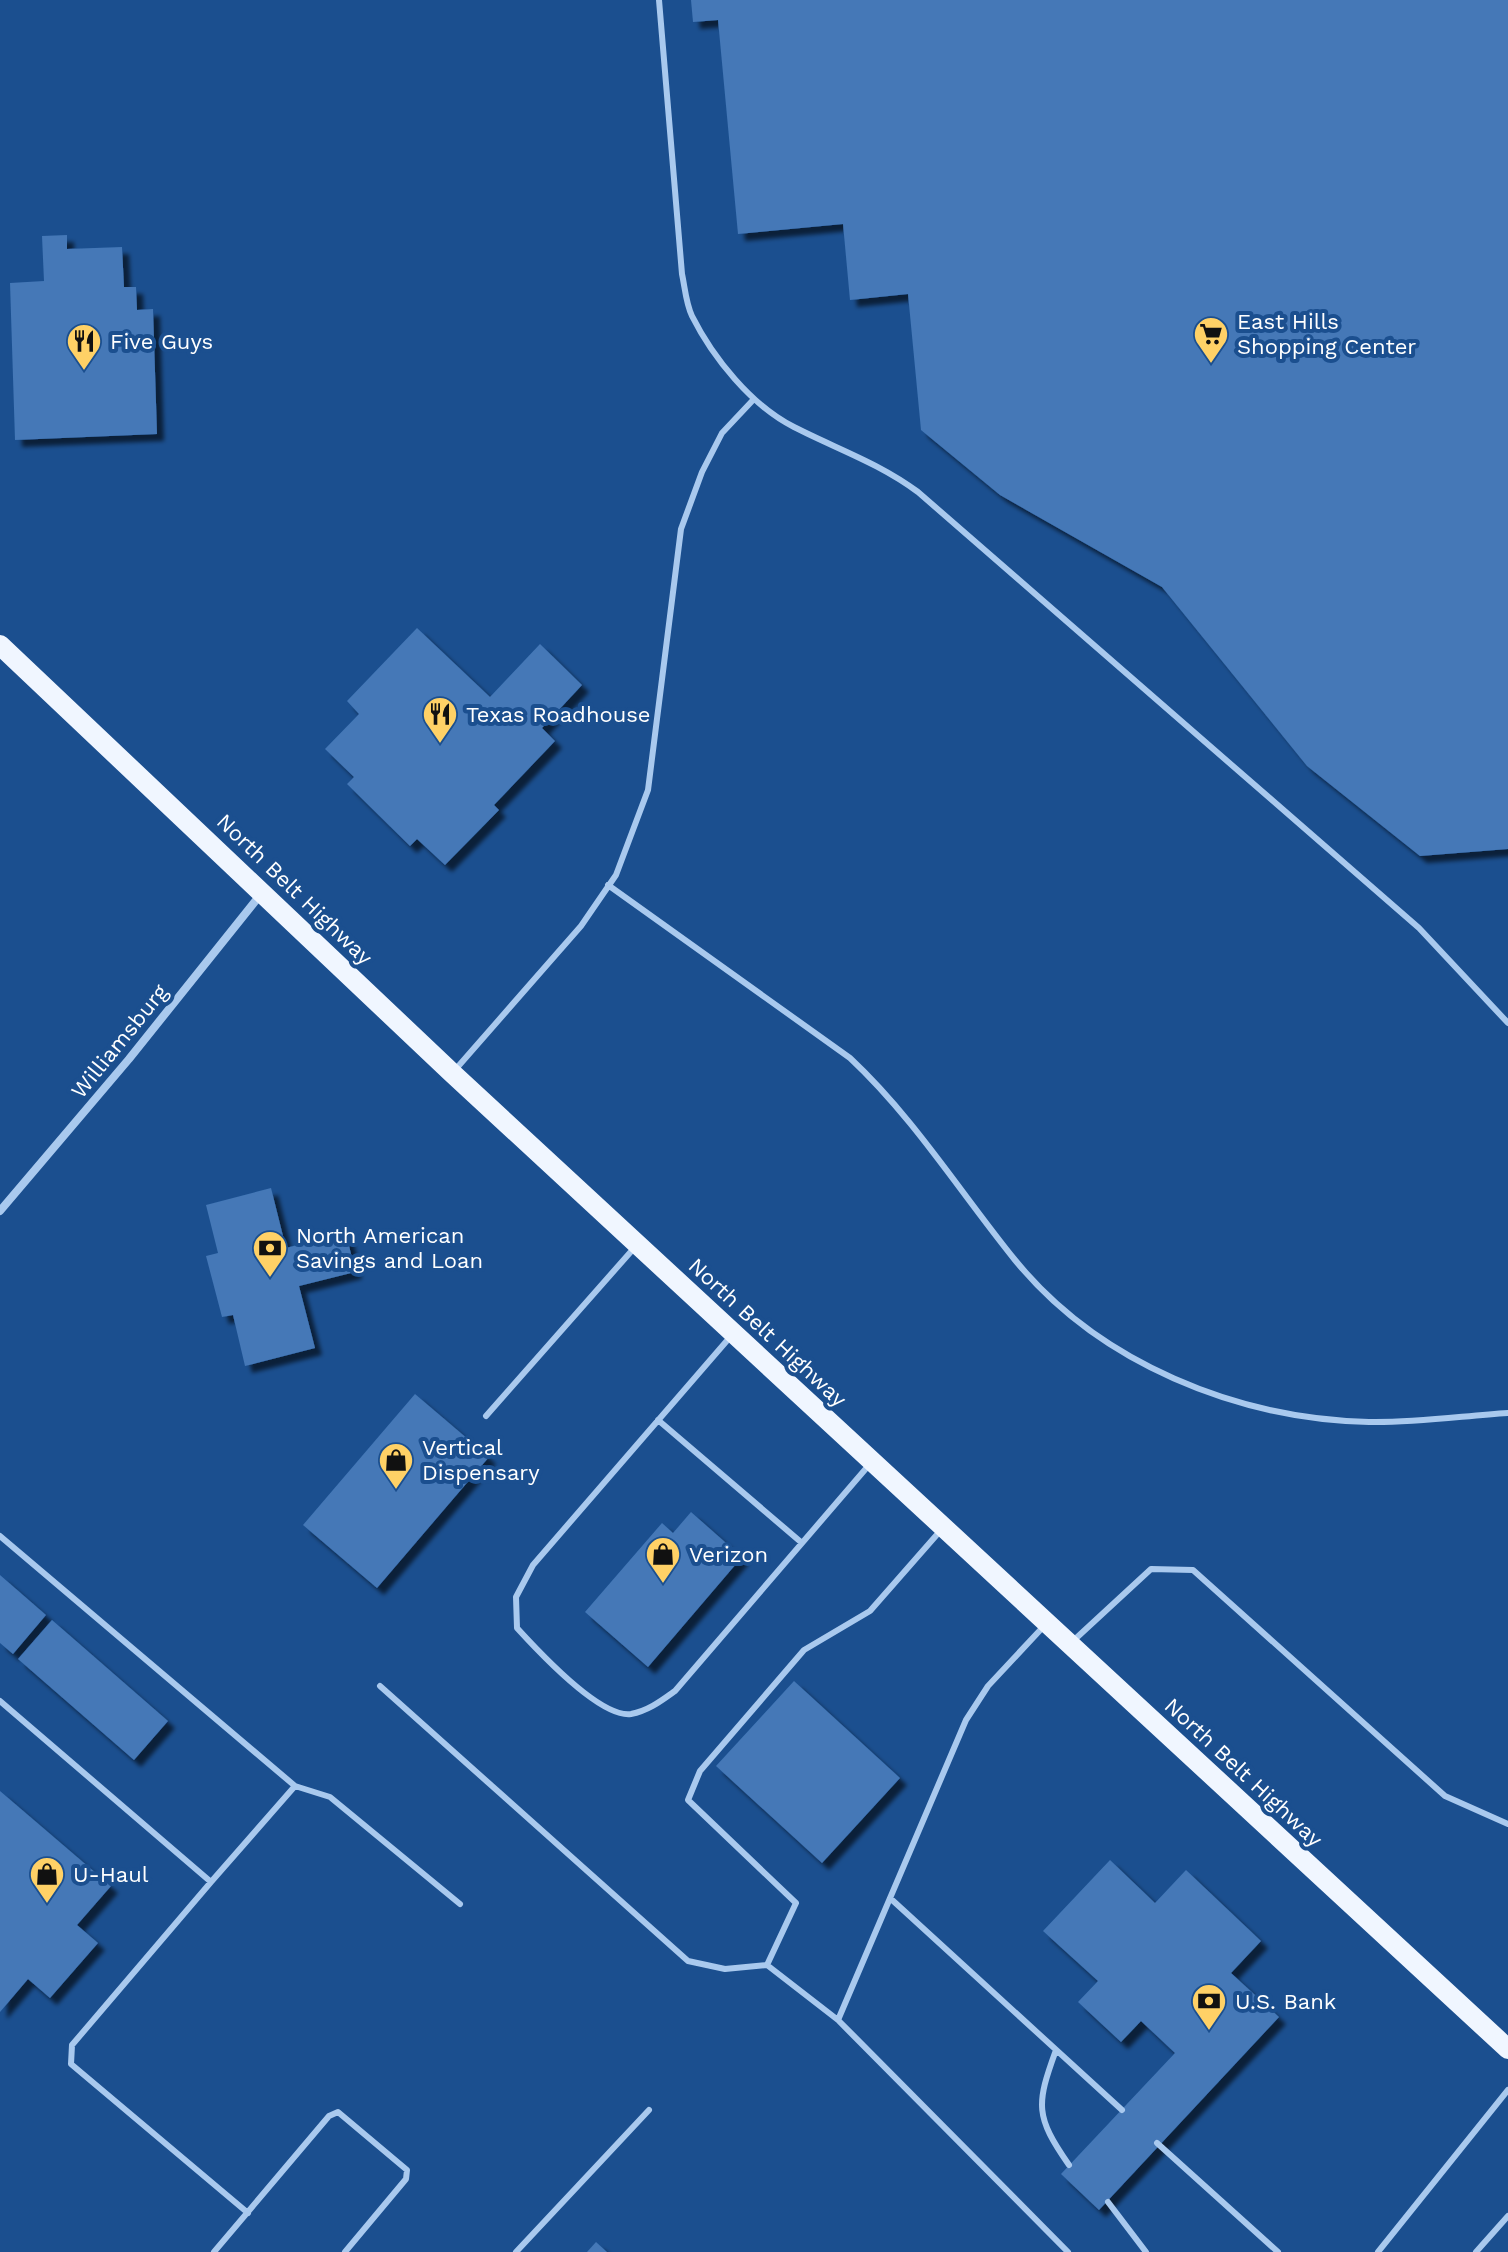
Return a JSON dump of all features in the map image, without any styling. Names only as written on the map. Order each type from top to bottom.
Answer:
[{"type":"main road","name":"North Belt Highway","points":[[0,645],[452,1073],[1508,2049]]},
{"type":"street","name":"Williamsburg","points":[[0,1211],[129,1059],[263,891]]},
{"type":"lane","points":[[659,0],[682,274],[690,313],[710,347],[754,399],[792,426],[888,470],[918,492],[1419,928],[1508,1023]]},
{"type":"lane","points":[[452,1073],[581,926],[608,885],[648,790],[681,529],[702,472],[722,433],[754,399]]},
{"type":"lane","points":[[608,885],[850,1058],[883,1089],[931,1147],[1016,1261],[1052,1300],[1119,1352],[1174,1377],[1259,1408],[1307,1418],[1371,1422],[1508,1413]]},
{"type":"lane","points":[[486,1416],[638,1245]]},
{"type":"lane","points":[[734,1333],[533,1565],[516,1597],[517,1628],[546,1659],[608,1710],[628,1714],[650,1708],[675,1691],[872,1461]]},
{"type":"lane","points":[[658,1420],[802,1543]]},
{"type":"lane","points":[[767,1965],[796,1903],[688,1800],[693,1786],[700,1771],[804,1650],[870,1611],[943,1527]]},
{"type":"lane","points":[[0,1536],[295,1786],[330,1797],[460,1904]]},
{"type":"lane","points":[[1070,1644],[1151,1569],[1193,1570],[1445,1796],[1508,1824]]},
{"type":"lane","points":[[838,2020],[966,1720],[988,1686],[1047,1623]]},
{"type":"lane","points":[[380,1686],[688,1961],[725,1969],[767,1965],[838,2020],[1068,2252]]},
{"type":"lane","points":[[0,1701],[211,1882]]},
{"type":"lane","points":[[248,2213],[71,2064],[72,2045],[295,1786]]},
{"type":"lane","points":[[890,1898],[1122,2110]]},
{"type":"lane","points":[[1056,2050],[1040,2095],[1048,2134],[1069,2165]]},
{"type":"lane","points":[[1378,2252],[1508,2090]]},
{"type":"lane","points":[[516,2252],[649,2110]]},
{"type":"lane","points":[[214,2252],[329,2116],[338,2112],[407,2170],[406,2179],[345,2252]]},
{"type":"lane","points":[[1157,2143],[1278,2252]]},
{"type":"lane","points":[[1108,2202],[1146,2252]]},
{"type":"lane","points":[[1476,2252],[1508,2216]]},
{"type":"building","name":"East Hills Shopping Center","points":[[691,0],[1508,0],[1508,849],[1420,856],[1307,766],[1162,587],[1000,495],[921,430],[908,294],[850,300],[843,224],[738,234],[718,20],[693,22]]},
{"type":"building","name":"Five Guys","points":[[67,235],[67,249],[122,247],[124,287],[136,287],[137,310],[153,309],[157,434],[15,440],[10,283],[44,281],[42,236]]},
{"type":"building","name":"Texas Roadhouse","points":[[417,628],[490,697],[540,644],[582,685],[542,728],[555,741],[494,805],[499,810],[445,865],[417,839],[410,846],[347,784],[354,777],[325,749],[359,714],[347,701]]},
{"type":"building","name":"North American Savings and Loan","points":[[271,1188],[286,1248],[346,1232],[355,1272],[299,1286],[315,1348],[245,1366],[233,1315],[222,1317],[206,1256],[218,1253],[206,1205]]},
{"type":"building","name":"Vertical Dispensary","points":[[415,1394],[489,1457],[377,1588],[303,1525]]},
{"type":"building","name":"Verizon","points":[[691,1512],[742,1557],[648,1667],[585,1612],[662,1523],[673,1533]]},
{"type":"building","points":[[0,1575],[46,1615],[13,1654],[0,1643]]},
{"type":"building","points":[[52,1620],[168,1721],[134,1760],[18,1659]]},
{"type":"building","points":[[794,1681],[900,1778],[822,1863],[716,1766]]},
{"type":"building","name":"U-Haul","points":[[0,1791],[111,1886],[77,1925],[98,1943],[50,1998],[28,1979],[0,2012]]},
{"type":"building","name":"U.S. Bank","points":[[1110,1860],[1155,1903],[1186,1870],[1261,1941],[1231,1973],[1279,2017],[1099,2210],[1061,2174],[1175,2053],[1141,2021],[1121,2042],[1078,2002],[1098,1981],[1043,1931]]},
{"type":"building","points":[[596,2242],[607,2252],[587,2252]]},
{"type":"place","name":"East Hills Shopping Center","points":[[1211,365]]},
{"type":"place","name":"Five Guys","points":[[84,372]]},
{"type":"place","name":"Texas Roadhouse","points":[[440,745]]},
{"type":"place","name":"North American Savings and Loan","points":[[270,1279]]},
{"type":"place","name":"Vertical Dispensary","points":[[396,1491]]},
{"type":"place","name":"Verizon","points":[[663,1585]]},
{"type":"place","name":"U-Haul","points":[[47,1905]]},
{"type":"place","name":"U.S. Bank","points":[[1209,2032]]}]
